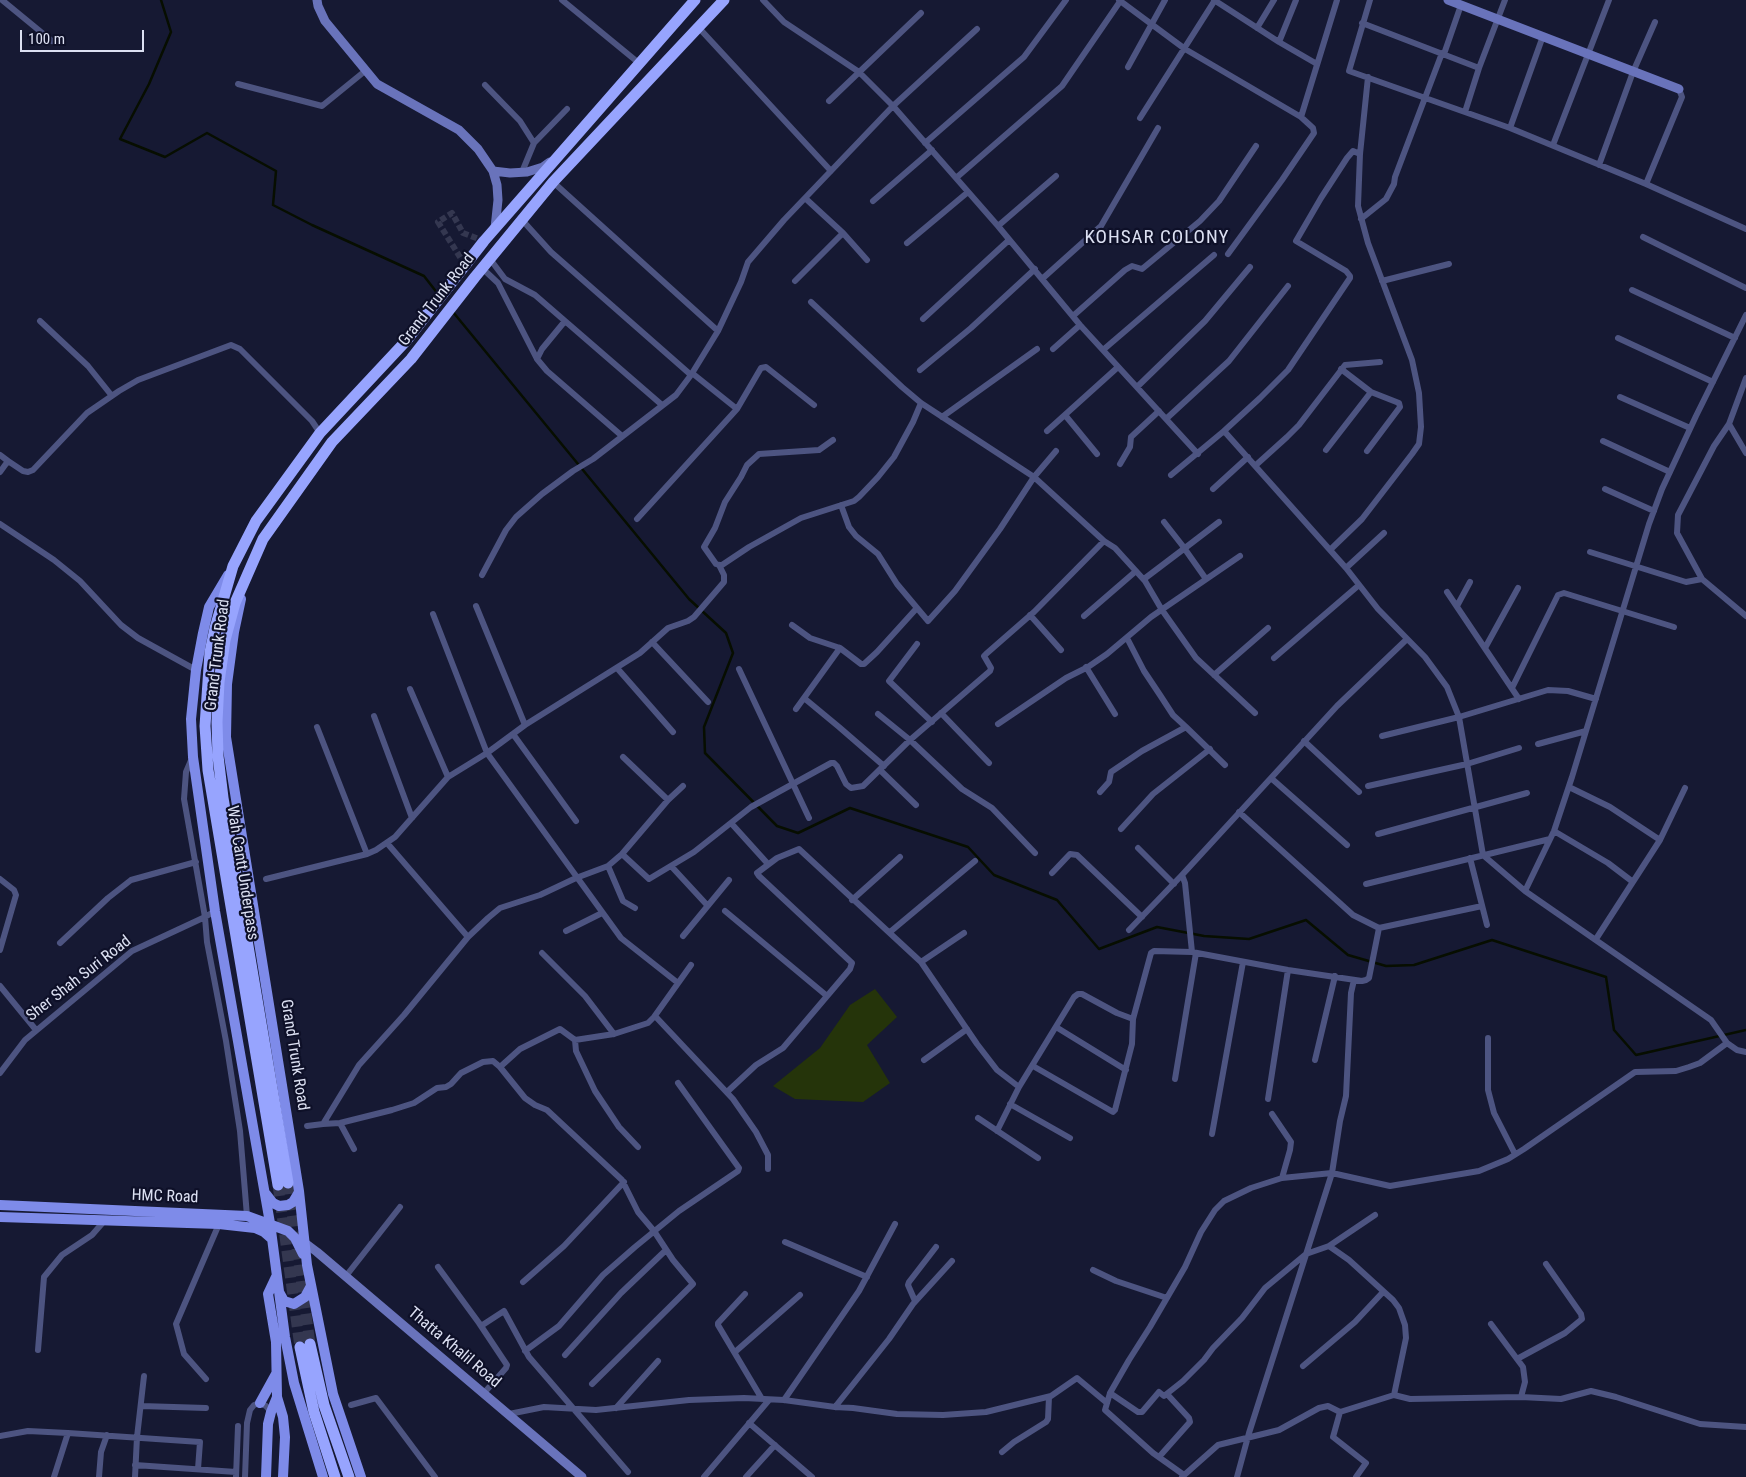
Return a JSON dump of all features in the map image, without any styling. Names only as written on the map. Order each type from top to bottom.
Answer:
[{"type":"highway","name":"Grand Trunk Road","points":[[233,566],[256,521],[320,433],[406,341],[462,268],[695,0]]},
{"type":"highway","name":"Grand Trunk Road","points":[[247,574],[263,539],[332,442],[420,349],[474,277],[523,221],[553,182],[724,0]]},
{"type":"highway","points":[[687,9],[701,26]]},
{"type":"highway","points":[[320,433],[332,442]]},
{"type":"highway","name":"Wah Cantt Underpass","points":[[233,566],[210,652],[205,726],[207,752],[210,779],[283,1184],[218,756],[216,722],[225,640],[235,603],[247,574]]},
{"type":"highway","points":[[335,1477],[314,1412],[305,1346],[350,1477]]},
{"type":"main road","name":"Grand Trunk Road","points":[[233,566],[209,607],[196,670],[191,719],[193,757],[216,911],[265,1192],[278,1291],[294,1383],[324,1477]]},
{"type":"main road","name":"Grand Trunk Road","points":[[247,574],[234,632],[227,684],[226,737],[299,1191],[300,1241]]},
{"type":"main road","points":[[265,1192],[273,1204],[279,1206],[288,1205],[293,1202],[299,1191]]},
{"type":"main road","name":"HMC Road","points":[[0,1205],[248,1216],[288,1231],[300,1241]]},
{"type":"main road","name":"HMC Road","points":[[0,1217],[219,1224],[254,1228],[264,1232],[272,1243]]},
{"type":"main road","points":[[272,1243],[288,1236],[300,1241],[307,1265],[333,1394],[361,1477]]},
{"type":"main road","points":[[276,1276],[268,1294],[276,1342],[277,1397],[283,1417],[285,1437],[283,1477]]},
{"type":"main road","points":[[278,1291],[284,1301],[294,1304],[307,1295],[311,1286]]},
{"type":"main road","points":[[260,1403],[276,1373]]},
{"type":"main road","points":[[266,1477],[267,1436],[271,1412],[277,1397]]},
{"type":"street","points":[[2,0],[52,41]]},
{"type":"street","points":[[317,0],[325,21],[377,84],[460,130],[478,149],[493,171],[498,200],[495,230]]},
{"type":"street","points":[[562,0],[640,64]]},
{"type":"street","points":[[763,0],[784,22],[858,72],[893,106],[1035,269],[1080,324],[1198,454]]},
{"type":"street","points":[[925,143],[1024,57],[1066,0]]},
{"type":"street","points":[[956,178],[1062,86],[1120,0],[1185,49],[1301,118],[1314,128],[1314,133],[1282,180],[1228,254]]},
{"type":"street","points":[[1128,67],[1165,0]]},
{"type":"street","points":[[1140,118],[1214,0],[1317,64]]},
{"type":"street","points":[[1257,28],[1274,0]]},
{"type":"street","points":[[1279,42],[1296,0]]},
{"type":"street","points":[[1301,118],[1336,0]]},
{"type":"street","points":[[1370,0],[1349,71],[1553,145],[1746,229]]},
{"type":"street","points":[[1465,112],[1479,68],[1505,0]]},
{"type":"street","points":[[1553,145],[1609,0]]},
{"type":"street","points":[[1361,219],[1386,199],[1394,184],[1395,177],[1443,54],[1455,2],[1679,89],[1682,97],[1646,184]]},
{"type":"street","points":[[829,101],[921,13]]},
{"type":"street","points":[[1599,166],[1633,72],[1655,22]]},
{"type":"street","points":[[1362,23],[1479,68]]},
{"type":"street","points":[[701,26],[831,171]]},
{"type":"street","points":[[482,575],[506,530],[516,517],[558,482],[593,459],[676,395],[692,374],[718,331],[742,282],[748,262],[805,198],[893,106],[977,29]]},
{"type":"street","points":[[1510,128],[1543,36]]},
{"type":"street","points":[[238,84],[322,106],[365,71]]},
{"type":"street","points":[[1330,550],[1362,519],[1419,444],[1421,427],[1419,393],[1412,360],[1368,243],[1358,206],[1360,154],[1368,77]]},
{"type":"street","points":[[485,85],[520,121],[534,143]]},
{"type":"street","points":[[522,172],[534,143],[567,109]]},
{"type":"street","points":[[1042,279],[1101,226],[1158,128]]},
{"type":"street","points":[[1073,316],[1125,270],[1132,266],[1142,269],[1205,217],[1219,201],[1256,146]]},
{"type":"street","points":[[873,201],[932,150]]},
{"type":"street","points":[[1171,475],[1224,431],[1288,370],[1350,278],[1346,271],[1296,242],[1347,158],[1353,151],[1360,154]]},
{"type":"street","points":[[493,171],[510,174],[522,172],[543,167],[557,158]]},
{"type":"street","points":[[998,226],[1056,176]]},
{"type":"street","points":[[553,182],[718,331]]},
{"type":"street","points":[[907,243],[968,192]]},
{"type":"street","points":[[805,198],[843,233],[867,260]]},
{"type":"street","points":[[523,221],[551,252],[692,374],[737,409]]},
{"type":"street","points":[[795,281],[843,233]]},
{"type":"street","points":[[1643,237],[1746,288]]},
{"type":"street","points":[[923,319],[1009,240]]},
{"type":"street","points":[[1103,350],[1214,255]]},
{"type":"street","points":[[486,264],[505,279],[535,295],[662,405]]},
{"type":"street","points":[[486,264],[498,283],[537,359],[547,371],[622,436]]},
{"type":"street","points":[[1382,281],[1449,264]]},
{"type":"street","points":[[1137,386],[1205,321],[1250,267]]},
{"type":"street","points":[[920,370],[1035,269]]},
{"type":"street","points":[[1166,419],[1229,361],[1288,286]]},
{"type":"street","points":[[1632,290],[1735,338]]},
{"type":"street","points":[[811,302],[921,403],[1034,477],[1104,541],[1115,548],[1144,579],[1162,610],[1196,658],[1255,713]]},
{"type":"street","points":[[1524,890],[1554,832],[1654,511],[1690,428],[1746,314]]},
{"type":"street","points":[[40,321],[88,366],[112,396]]},
{"type":"street","points":[[537,359],[542,349],[565,321]]},
{"type":"street","points":[[1053,349],[1080,324]]},
{"type":"street","points":[[1618,338],[1712,382]]},
{"type":"street","points":[[0,455],[23,471],[33,470],[87,413],[112,396],[138,380],[231,344],[240,349],[312,421],[320,433]]},
{"type":"street","points":[[942,417],[1037,349]]},
{"type":"street","points":[[1256,465],[1288,437],[1344,364],[1380,362]]},
{"type":"street","points":[[637,519],[737,409],[761,368],[766,367],[814,405]]},
{"type":"street","points":[[1047,431],[1118,367]]},
{"type":"street","points":[[1341,369],[1371,392],[1399,403],[1400,407],[1367,451]]},
{"type":"street","points":[[1746,378],[1729,424],[1714,446],[1678,515],[1677,533],[1702,579],[1746,616]]},
{"type":"street","points":[[1326,450],[1371,392]]},
{"type":"street","points":[[1620,397],[1690,428]]},
{"type":"street","points":[[719,565],[801,518],[859,497],[894,458],[921,403]]},
{"type":"street","points":[[1120,464],[1130,447],[1131,437],[1159,411]]},
{"type":"street","points":[[1065,415],[1097,454]]},
{"type":"street","points":[[1729,424],[1746,453]]},
{"type":"street","points":[[1224,431],[1346,568],[1378,609],[1425,657],[1447,687],[1458,717],[1483,855],[1524,890],[1711,1020],[1726,1042],[1737,1050],[1746,1052]]},
{"type":"street","points":[[266,879],[367,854],[387,843],[395,837],[448,777],[487,753],[525,725],[640,654],[668,628],[694,617],[724,582],[724,575],[719,565],[704,547],[722,515],[725,502],[747,465],[759,454],[819,450],[833,440]]},
{"type":"street","points":[[1603,441],[1670,472]]},
{"type":"street","points":[[841,505],[849,527],[856,536],[878,554],[897,584],[928,621],[955,591],[1000,529],[1034,477],[1056,451]]},
{"type":"street","points":[[1213,489],[1248,457]]},
{"type":"street","points":[[0,472],[8,461]]},
{"type":"street","points":[[1605,489],[1654,511]]},
{"type":"street","points":[[1164,522],[1206,579]]},
{"type":"street","points":[[1144,579],[1219,522]]},
{"type":"street","points":[[0,524],[54,560],[80,581],[121,625],[138,638],[196,670]]},
{"type":"street","points":[[1346,568],[1384,533]]},
{"type":"street","points":[[622,854],[649,879],[694,852],[751,807],[834,763],[850,788],[863,786],[910,740],[992,668],[984,656],[1030,615],[1104,541]]},
{"type":"street","points":[[1590,552],[1686,582],[1702,579]]},
{"type":"street","points":[[998,724],[1066,678],[1107,654],[1162,610],[1240,556]]},
{"type":"street","points":[[1084,616],[1136,571]]},
{"type":"street","points":[[1456,606],[1470,582]]},
{"type":"street","points":[[1274,658],[1360,585]]},
{"type":"street","points":[[1485,648],[1518,588]]},
{"type":"street","points":[[1447,592],[1519,699]]},
{"type":"street","points":[[1512,688],[1558,595],[1564,594],[1674,627]]},
{"type":"street","points":[[476,606],[525,725]]},
{"type":"street","points":[[792,625],[810,638],[840,648],[861,664],[864,664],[916,609]]},
{"type":"street","points":[[433,614],[487,753],[620,938],[678,983]]},
{"type":"street","points":[[1030,615],[1061,650]]},
{"type":"street","points":[[1214,675],[1268,628]]},
{"type":"street","points":[[1127,638],[1144,671],[1173,716],[1225,765]]},
{"type":"street","points":[[1129,930],[1182,876],[1337,706],[1407,639]]},
{"type":"street","points":[[652,642],[708,702]]},
{"type":"street","points":[[917,644],[889,681],[932,722]]},
{"type":"street","points":[[796,708],[840,648]]},
{"type":"street","points":[[617,668],[673,732]]},
{"type":"street","points":[[1086,668],[1115,714]]},
{"type":"street","points":[[740,670],[809,818]]},
{"type":"street","points":[[410,689],[448,777]]},
{"type":"street","points":[[1382,736],[1458,717],[1548,690],[1568,691],[1596,699]]},
{"type":"street","points":[[804,698],[882,768],[916,805]]},
{"type":"street","points":[[941,713],[989,763]]},
{"type":"street","points":[[878,714],[910,740],[962,789],[992,808],[1035,853]]},
{"type":"street","points":[[374,716],[412,818]]},
{"type":"street","points":[[317,727],[367,854]]},
{"type":"street","points":[[1100,792],[1109,782],[1111,772],[1142,751],[1186,727]]},
{"type":"street","points":[[1538,744],[1586,732]]},
{"type":"street","points":[[513,734],[576,821]]},
{"type":"street","points":[[1304,741],[1359,792]]},
{"type":"street","points":[[1368,786],[1467,764],[1519,748]]},
{"type":"street","points":[[1121,829],[1153,794],[1210,749]]},
{"type":"street","points":[[193,757],[186,772],[184,799],[240,1131],[248,1216]]},
{"type":"street","points":[[623,757],[668,800]]},
{"type":"street","points":[[1270,778],[1347,845]]},
{"type":"street","points":[[323,1124],[359,1065],[404,1015],[468,937],[500,908],[540,895],[576,878],[608,866],[622,854],[668,800],[683,786]]},
{"type":"street","points":[[1569,787],[1610,807],[1660,840]]},
{"type":"street","points":[[1596,940],[1660,840],[1685,788]]},
{"type":"street","points":[[1378,834],[1475,809],[1527,793]]},
{"type":"street","points":[[1239,812],[1353,915],[1379,932],[1482,906]]},
{"type":"street","points":[[732,823],[768,864]]},
{"type":"street","points":[[1554,832],[1608,863],[1633,882]]},
{"type":"street","points":[[1366,884],[1550,839]]},
{"type":"street","points":[[387,843],[468,937]]},
{"type":"street","points":[[1138,848],[1174,884]]},
{"type":"street","points":[[726,1092],[756,1064],[783,1048],[850,969],[852,963],[757,873],[777,858],[799,849],[921,962],[996,1070],[1019,1087]]},
{"type":"street","points":[[1052,874],[1070,854],[1077,855],[1142,916]]},
{"type":"street","points":[[852,900],[900,856]]},
{"type":"street","points":[[1470,858],[1487,925]]},
{"type":"street","points":[[890,932],[974,861]]},
{"type":"street","points":[[60,943],[108,898],[131,880],[196,862]]},
{"type":"street","points":[[608,866],[622,901],[635,908]]},
{"type":"street","points":[[671,866],[707,906]]},
{"type":"street","points":[[1175,1079],[1194,952],[1185,883],[1182,876]]},
{"type":"street","points":[[0,879],[14,890],[16,895],[0,950]]},
{"type":"street","points":[[683,936],[729,880]]},
{"type":"street","name":"Sher Shah Suri Road","points":[[0,1073],[25,1040],[132,951],[216,911]]},
{"type":"street","points":[[725,911],[827,996]]},
{"type":"street","points":[[566,931],[602,913]]},
{"type":"street","points":[[1033,1066],[1114,1112],[1132,1044],[1133,1019],[1151,953],[1154,951],[1194,952],[1288,970],[1354,980],[1366,980],[1369,978],[1371,971],[1379,932]]},
{"type":"street","points":[[921,962],[964,933]]},
{"type":"street","points":[[542,953],[585,996],[614,1034]]},
{"type":"street","points":[[1212,1134],[1243,962]]},
{"type":"street","points":[[500,1067],[520,1049],[560,1029],[576,1040],[614,1034],[648,1023],[691,965]]},
{"type":"street","points":[[1268,1099],[1288,970]]},
{"type":"street","points":[[1315,1060],[1336,976]]},
{"type":"street","points":[[1237,1477],[1332,1173],[1346,1096],[1354,980]]},
{"type":"street","points":[[0,986],[36,1030]]},
{"type":"street","points":[[997,1131],[1019,1087],[1078,994],[1082,994],[1117,1013],[1133,1019]]},
{"type":"street","points":[[655,1016],[726,1092],[756,1132],[768,1155],[768,1169]]},
{"type":"street","points":[[1056,1027],[1126,1070]]},
{"type":"street","points":[[924,1060],[967,1029]]},
{"type":"street","points":[[1488,1038],[1488,1090],[1494,1113],[1515,1154]]},
{"type":"street","points":[[576,1040],[576,1051],[595,1092],[619,1127],[638,1147]]},
{"type":"street","points":[[1726,1042],[1700,1063],[1689,1067],[1676,1071],[1635,1072],[1515,1154],[1479,1171],[1390,1186],[1332,1173],[1282,1178],[1251,1188],[1224,1201],[1215,1210],[1201,1232],[1167,1298],[1110,1393],[1105,1410],[1153,1453],[1183,1476],[1218,1445],[1279,1430],[1320,1408],[1328,1406],[1340,1412],[1394,1395],[1410,1399],[1521,1397],[1561,1399],[1591,1391],[1616,1397],[1700,1424],[1746,1427]]},
{"type":"street","points":[[307,1126],[340,1123],[414,1103],[437,1088],[452,1084],[461,1073],[483,1062],[493,1061],[525,1098],[534,1106],[548,1110],[624,1182],[638,1212],[693,1284],[592,1384]]},
{"type":"street","points":[[525,1350],[559,1326],[610,1269],[654,1231],[679,1211],[738,1171],[739,1168],[678,1083]]},
{"type":"street","points":[[1010,1104],[1070,1138]]},
{"type":"street","points":[[1272,1114],[1290,1142],[1290,1150],[1282,1178]]},
{"type":"street","points":[[978,1118],[1038,1158]]},
{"type":"street","points":[[340,1123],[354,1149]]},
{"type":"street","points":[[240,1131],[254,1132]]},
{"type":"street","points":[[524,1282],[564,1246],[624,1182]]},
{"type":"street","points":[[346,1276],[400,1207]]},
{"type":"street","points":[[38,1350],[44,1277],[62,1254],[92,1235],[106,1221],[108,1211]]},
{"type":"street","points":[[1110,1393],[1140,1413],[1159,1392],[1164,1396],[1183,1381],[1242,1318],[1265,1288],[1306,1254],[1329,1246],[1375,1215]]},
{"type":"street","points":[[206,1379],[184,1354],[176,1324],[219,1224]]},
{"type":"street","points":[[784,1400],[859,1292],[895,1224]]},
{"type":"street","name":"Thatta Khalil Road","points":[[300,1241],[346,1276],[582,1477]]},
{"type":"street","points":[[785,1242],[867,1277]]},
{"type":"street","points":[[1329,1246],[1349,1260],[1393,1300],[1399,1308],[1405,1325],[1406,1338],[1394,1395]]},
{"type":"street","points":[[915,1301],[908,1286],[909,1282],[936,1247]]},
{"type":"street","points":[[565,1355],[621,1293],[666,1250]]},
{"type":"street","points":[[836,1407],[889,1339],[915,1301],[952,1261]]},
{"type":"street","points":[[1517,1359],[1565,1333],[1582,1319],[1581,1314],[1546,1264]]},
{"type":"street","points":[[438,1267],[507,1365],[484,1393]]},
{"type":"street","points":[[1093,1270],[1167,1298]]},
{"type":"street","points":[[1302,1366],[1355,1322],[1383,1292]]},
{"type":"street","points":[[745,1294],[718,1325],[766,1399]]},
{"type":"street","points":[[735,1352],[800,1295]]},
{"type":"street","points":[[481,1326],[504,1311],[529,1357],[628,1472]]},
{"type":"street","points":[[1492,1324],[1523,1368],[1525,1382],[1521,1397]]},
{"type":"street","points":[[616,1408],[658,1361]]},
{"type":"street","points":[[135,1477],[137,1437],[144,1376]]},
{"type":"street","points":[[509,1414],[544,1407],[596,1410],[689,1400],[744,1398],[784,1400],[897,1414],[943,1415],[986,1412],[1049,1397],[1077,1378],[1107,1403]]},
{"type":"street","points":[[1160,1457],[1190,1422],[1189,1418],[1167,1394]]},
{"type":"street","points":[[1002,1452],[1027,1433],[1046,1422],[1048,1418],[1049,1397]]},
{"type":"street","points":[[351,1405],[376,1398],[435,1477]]},
{"type":"street","points":[[704,1477],[749,1423],[766,1399]]},
{"type":"street","points":[[245,1477],[248,1414],[252,1407],[260,1403],[271,1412]]},
{"type":"street","points":[[141,1406],[206,1408]]},
{"type":"street","points":[[1340,1412],[1334,1438],[1366,1463],[1356,1477]]},
{"type":"street","points":[[749,1423],[812,1477]]},
{"type":"street","points":[[135,1465],[198,1469],[236,1475],[238,1426]]},
{"type":"street","points":[[0,1436],[28,1431],[68,1432],[200,1442],[198,1469]]},
{"type":"street","points":[[54,1477],[68,1432]]},
{"type":"street","points":[[99,1477],[101,1452],[107,1435]]},
{"type":"street","points":[[746,1477],[775,1444]]},
{"type":"green space","points":[[875,989],[897,1017],[867,1045],[890,1083],[863,1102],[795,1099],[773,1086],[820,1048],[850,1005]]},
{"type":"waterway","points":[[161,0],[171,32],[149,84],[120,139],[165,157],[207,133],[276,171],[273,205],[312,225],[424,276],[438,294]]},
{"type":"waterway","points":[[453,312],[689,599],[726,633],[733,653],[704,727],[705,753],[777,826],[798,833],[850,808],[968,847],[994,875],[1057,900],[1099,949],[1157,927],[1204,936],[1249,939],[1306,920],[1348,955],[1386,966],[1414,965],[1492,940],[1606,977],[1614,1030],[1636,1055],[1746,1030]]},
{"type":"tunnel","points":[[465,265],[438,222],[452,213],[463,233],[484,241]]},
{"type":"tunnel","points":[[288,1183],[310,1344]]},
{"type":"tunnel","points":[[278,1185],[300,1347]]},
{"type":"district","name":"KOHSAR COLONY","points":[[1157,238]]}]
